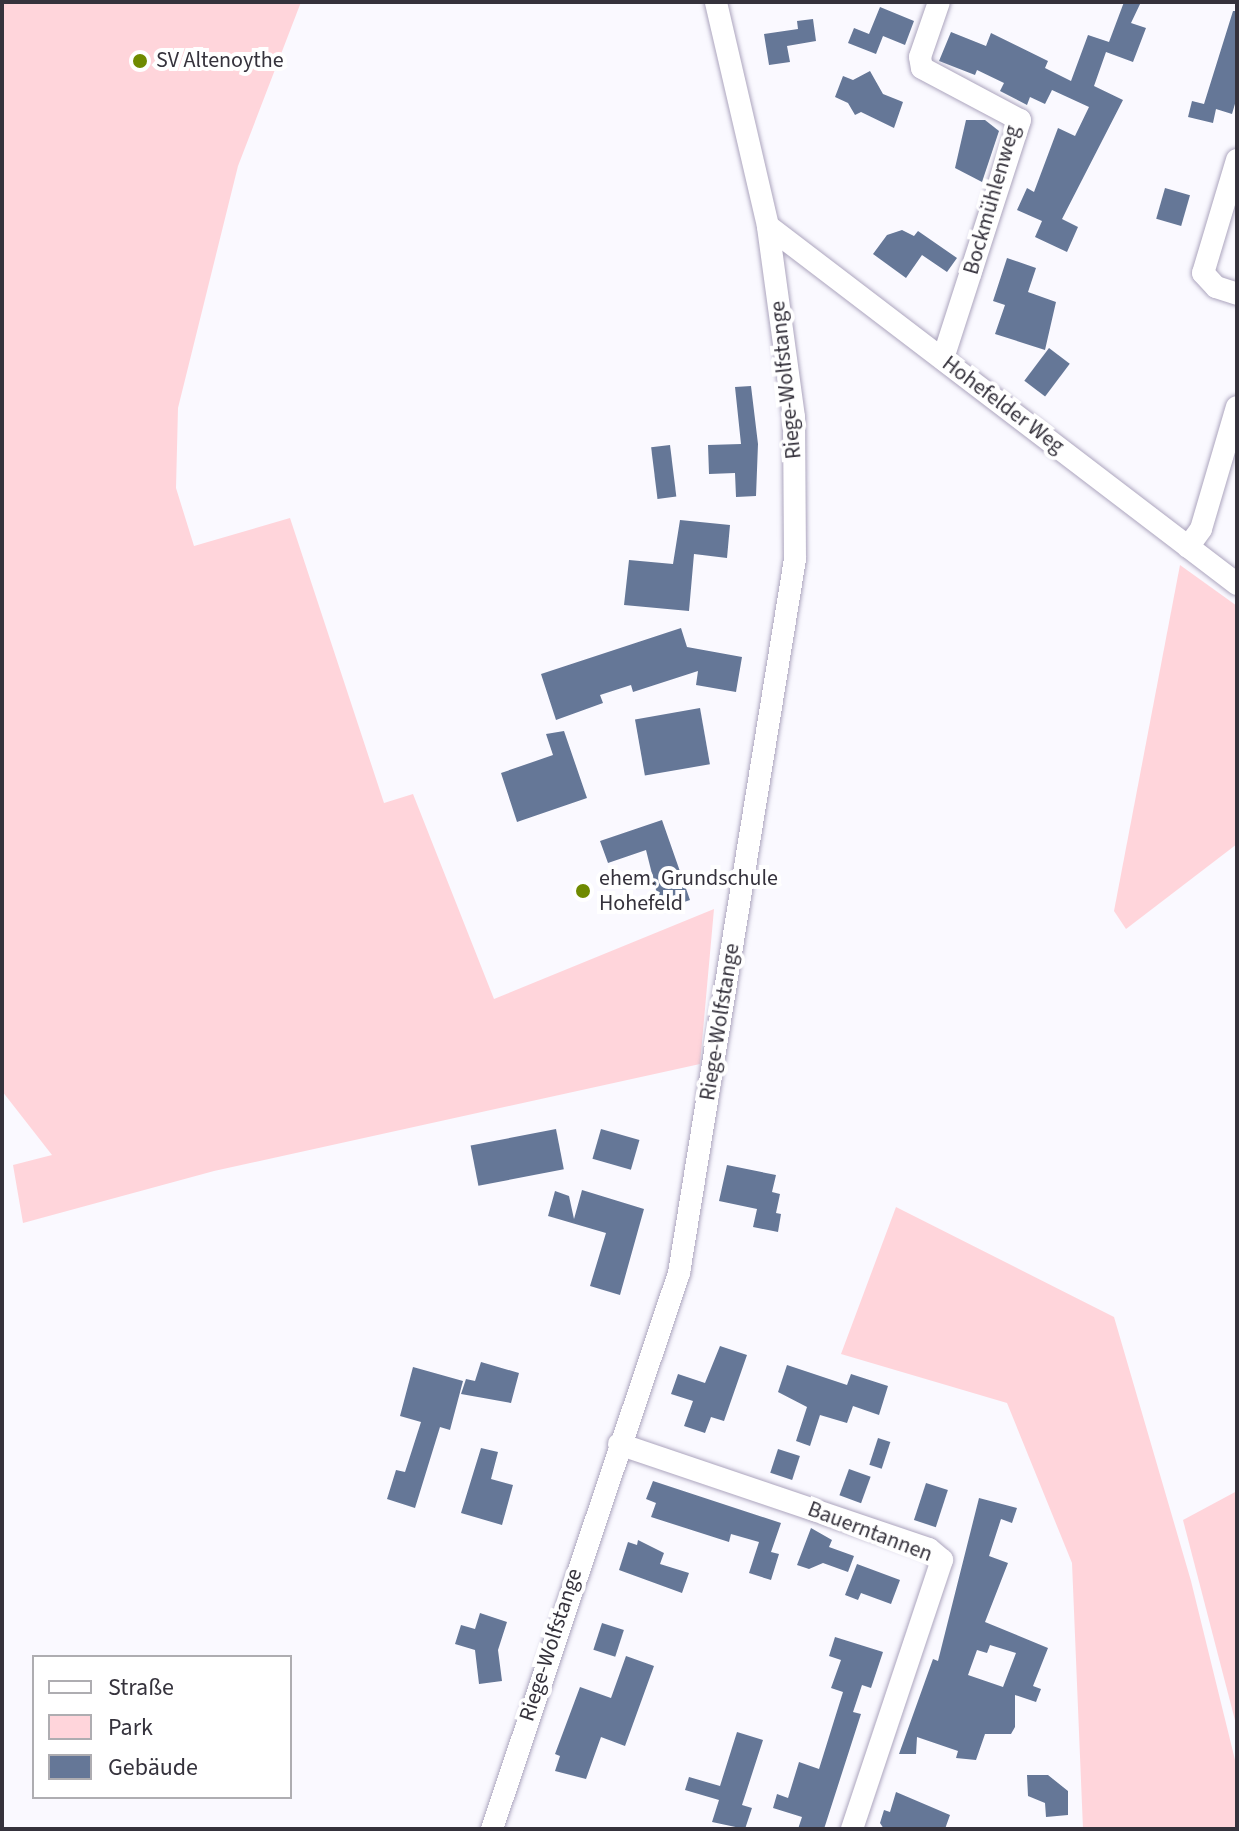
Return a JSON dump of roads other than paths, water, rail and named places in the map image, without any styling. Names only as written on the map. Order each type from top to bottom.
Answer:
[{"type":"street","name":"Riege-Wolfstange","points":[[492,1829],[679,1273],[795,559],[794,417],[768,226],[716,2]]},
{"type":"street","name":"Bockmühlenweg","points":[[939,2],[920,57],[922,68],[1020,120],[943,359]]},
{"type":"street","points":[[1237,160],[1203,273],[1216,287],[1237,294]]},
{"type":"street","name":"Hohefelder Weg","points":[[768,226],[1237,584]]},
{"type":"street","points":[[1188,547],[1201,529],[1237,407]]},
{"type":"street","name":"Bauerntannen","points":[[619,1444],[929,1549],[942,1560],[852,1829]]},
{"type":"place","name":"SV Altenoythe","points":[[140,61]]},
{"type":"place","name":"ehem. Grundschule Hohefeld","points":[[583,891]]}]
